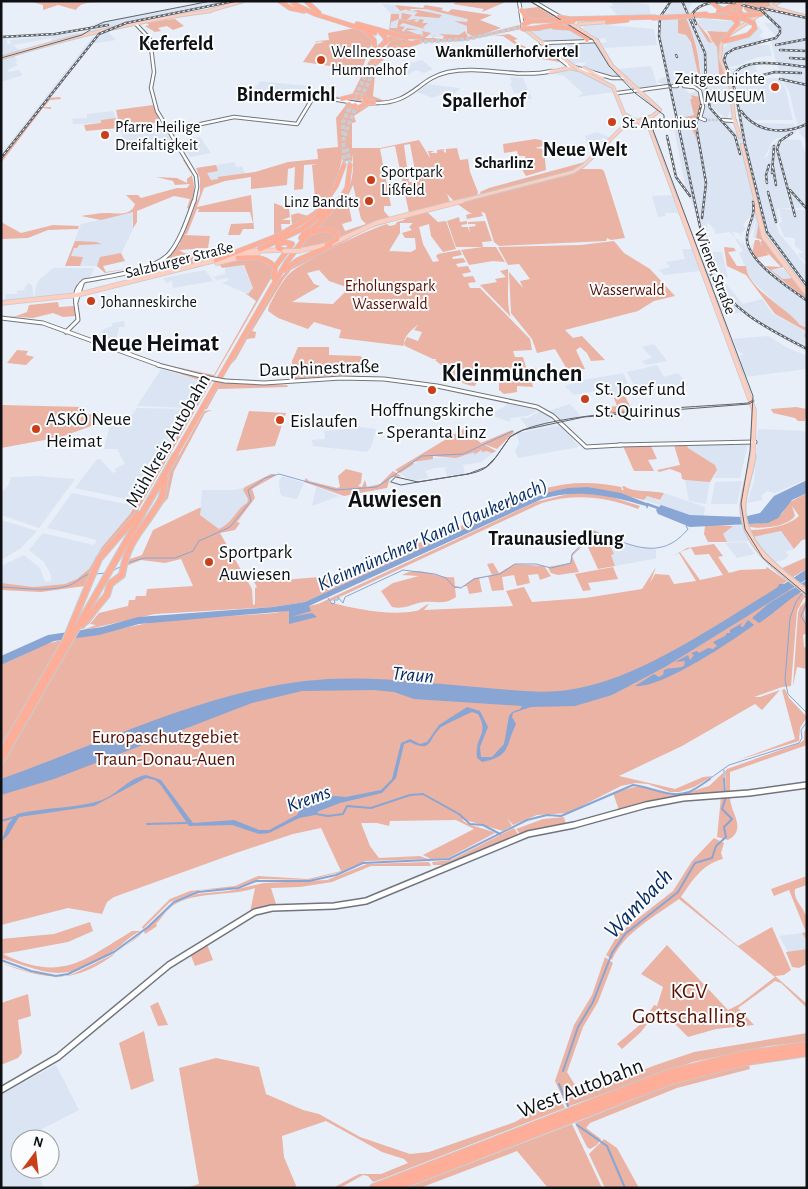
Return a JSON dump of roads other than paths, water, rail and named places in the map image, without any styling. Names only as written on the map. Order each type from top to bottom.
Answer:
[{"type":"highway","points":[[281,1],[290,8],[353,26],[418,40]]},
{"type":"highway","points":[[305,1],[326,16]]},
{"type":"highway","points":[[294,3],[319,15]]},
{"type":"highway","points":[[294,3],[344,22],[403,38],[418,40]]},
{"type":"highway","points":[[713,3],[723,10],[753,19]]},
{"type":"highway","points":[[713,3],[738,21],[724,41]]},
{"type":"highway","points":[[558,17],[594,19],[694,16],[723,11],[739,3]]},
{"type":"highway","points":[[724,41],[750,34],[755,28],[753,19],[739,3]]},
{"type":"highway","points":[[739,3],[738,12],[745,18]]},
{"type":"highway","points":[[521,10],[525,25]]},
{"type":"highway","points":[[723,11],[753,19],[761,14]]},
{"type":"highway","points":[[694,16],[723,11],[753,19]]},
{"type":"highway","points":[[521,17],[525,25],[532,28],[566,22],[586,32]]},
{"type":"highway","points":[[525,25],[614,17],[652,17]]},
{"type":"highway","points":[[607,22],[652,17]]},
{"type":"highway","points":[[737,30],[739,33],[747,34],[753,29],[753,19]]},
{"type":"highway","points":[[554,27],[566,22]]},
{"type":"highway","points":[[525,25],[574,30],[587,37],[589,41]]},
{"type":"highway","points":[[353,26],[366,32],[374,40],[376,45],[372,62]]},
{"type":"highway","points":[[377,31],[385,37],[386,43],[377,61],[391,50],[418,40]]},
{"type":"highway","points":[[375,51],[380,43],[388,39],[418,40]]},
{"type":"highway","points":[[340,100],[374,102]]},
{"type":"highway","points":[[340,100],[357,101]]},
{"type":"highway","name":"Mühlkreis Autobahn","points":[[103,579],[138,514],[275,278],[339,181],[344,165]]},
{"type":"highway","name":"Mühlkreis Autobahn","points":[[12,738],[166,472],[275,278],[302,241],[341,200],[349,184],[350,165],[348,181],[344,190],[318,217],[302,229],[260,250]]},
{"type":"highway","points":[[215,262],[300,225],[320,209]]},
{"type":"highway","points":[[275,278],[298,260],[329,246],[337,239],[337,233],[328,229],[314,231],[298,248],[283,271]]},
{"type":"highway","points":[[275,278],[275,267],[278,261],[288,253],[292,244],[284,242],[278,245],[278,248],[285,250]]},
{"type":"highway","points":[[215,262],[249,253]]},
{"type":"highway","points":[[238,258],[262,258],[275,267]]},
{"type":"highway","points":[[72,633],[107,595],[110,584],[120,578],[123,565],[140,529],[161,500],[166,472]]},
{"type":"highway","points":[[72,633],[92,574],[106,549],[138,514]]},
{"type":"highway","points":[[1,752],[12,738]]},
{"type":"highway","points":[[1,761],[12,738]]},
{"type":"highway","name":"West Autobahn","points":[[374,1188],[668,1074],[744,1055],[807,1046]]},
{"type":"highway","name":"West Autobahn","points":[[393,1188],[671,1080],[746,1061],[807,1052]]},
{"type":"main road","points":[[1,58],[69,37],[149,20],[210,10],[243,1]]},
{"type":"main road","points":[[281,1],[290,7],[295,6],[294,3],[307,6],[305,1]]},
{"type":"main road","points":[[532,1],[586,32],[597,41],[610,64],[637,91],[660,110],[649,120],[650,128]]},
{"type":"main road","points":[[761,14],[780,1]]},
{"type":"main road","points":[[724,41],[780,1]]},
{"type":"main road","points":[[520,2],[521,17]]},
{"type":"main road","points":[[771,3],[778,8],[806,17]]},
{"type":"main road","points":[[740,137],[735,121],[731,87],[720,60],[720,47],[738,27],[753,19]]},
{"type":"main road","points":[[578,28],[580,24],[607,22]]},
{"type":"main road","points":[[66,332],[78,320],[76,295],[78,286],[86,280],[152,264],[164,258],[172,249],[195,202],[198,186],[193,168],[158,114],[152,94],[154,72],[149,38],[135,24]]},
{"type":"main road","points":[[525,25],[551,52],[570,65],[612,86]]},
{"type":"main road","points":[[541,43],[597,41]]},
{"type":"main road","points":[[550,72],[570,65],[584,68],[611,79],[625,78]]},
{"type":"main road","points":[[374,102],[388,102],[408,96],[428,80],[449,72],[479,71],[525,77],[572,68],[590,75]]},
{"type":"main road","points":[[597,73],[618,93],[620,106],[628,124]]},
{"type":"main road","points":[[618,93],[677,86]]},
{"type":"main road","points":[[684,86],[700,90],[704,107],[700,118],[705,120]]},
{"type":"main road","points":[[168,131],[234,117],[297,124],[313,98]]},
{"type":"main road","points":[[313,98],[340,100]]},
{"type":"main road","points":[[313,98],[340,100]]},
{"type":"main road","points":[[357,101],[388,102]]},
{"type":"main road","points":[[626,116],[650,128]]},
{"type":"main road","name":"Salzburger Straße","points":[[1,304],[76,295],[215,262],[249,252],[302,250],[329,246],[359,229],[574,172],[583,167],[628,124],[653,116]]},
{"type":"main road","points":[[643,119],[650,128]]},
{"type":"main road","points":[[722,120],[735,121]]},
{"type":"main road","name":"Wiener Straße","points":[[650,128],[752,402],[755,417],[755,442],[744,501],[746,525],[757,546],[773,565],[807,592]]},
{"type":"main road","points":[[742,145],[764,237],[807,294]]},
{"type":"main road","name":"Salzburger Straße","points":[[76,295],[215,262],[285,250]]},
{"type":"main road","points":[[76,295],[86,280]]},
{"type":"main road","name":"Dauphinestraße","points":[[1,318],[29,320],[159,365],[225,381],[264,383],[365,378],[442,387],[537,407],[556,419],[584,446],[755,442]]},
{"type":"main road","points":[[1,1090],[57,1058],[169,965],[259,911],[272,908],[334,906],[359,903],[528,834],[580,824],[656,803],[807,785]]},
{"type":"water","points":[[807,480],[807,493],[792,500],[778,518],[768,523],[690,527],[658,514],[656,510],[661,505],[690,515],[743,517],[760,513],[774,496]]},
{"type":"water","points":[[588,487],[621,493],[649,504],[647,509],[646,506],[607,496],[581,494],[568,494],[542,499],[309,606],[311,611],[291,617],[312,613],[317,617],[289,624],[289,611],[139,624],[99,635],[54,641],[1,665],[1,656],[48,635],[102,627],[138,617],[273,607],[305,602],[540,494],[568,488]]},
{"type":"water","name":"Traun","points":[[807,569],[807,579],[665,667],[612,695],[575,706],[531,707],[513,713],[512,717],[516,724],[508,745],[503,753],[491,760],[482,762],[477,758],[482,727],[478,714],[472,712],[440,728],[426,746],[410,742],[404,744],[396,778],[382,793],[340,803],[319,811],[315,815],[299,818],[269,833],[259,834],[232,825],[189,826],[160,784],[155,780],[146,778],[94,806],[19,817],[8,835],[1,842],[8,824],[17,814],[81,805],[102,800],[134,779],[146,775],[161,780],[193,823],[234,820],[259,830],[269,830],[297,815],[310,794],[346,797],[381,790],[392,779],[401,743],[410,739],[420,744],[427,742],[439,725],[467,707],[480,711],[488,727],[480,747],[481,757],[492,757],[504,744],[509,716],[522,706],[414,699],[394,692],[373,690],[302,691],[252,703],[54,779],[1,795],[1,779],[151,721],[228,696],[266,687],[305,681],[350,678],[538,692],[568,690],[593,685],[645,665],[671,652],[767,594],[778,587],[779,584],[784,584]]},
{"type":"water","points":[[807,580],[807,589],[765,619],[759,623],[752,618],[768,604]]},
{"type":"water","points":[[748,620],[754,625],[696,663],[661,680],[647,685],[635,686],[654,674],[659,677],[663,675],[664,670],[684,666],[685,661],[675,662],[688,655],[690,660],[694,655],[691,653],[697,651],[699,653],[708,648],[713,649],[717,646],[713,642],[730,633],[730,630],[742,623],[740,626],[743,627]]},
{"type":"waterway","points":[[127,563],[144,558],[175,558],[193,551],[199,541],[230,527],[251,501],[248,490],[265,478],[279,474],[336,490],[377,487],[422,456],[463,454],[513,431]]},
{"type":"waterway","name":"Kleinmünchner Kanal (Jaukerbach)","points":[[647,504],[658,508]]},
{"type":"waterway","points":[[328,598],[332,604],[335,603],[334,600],[338,600],[338,597],[343,603],[345,597],[403,570],[435,574],[446,578],[454,587],[461,588],[474,579],[500,574],[515,564],[536,564],[551,568],[571,563],[572,554],[595,532],[632,545],[655,548],[667,546],[677,539],[688,529],[686,526],[697,525]]},
{"type":"waterway","points":[[112,571],[122,566]]},
{"type":"waterway","points":[[95,574],[106,573]]},
{"type":"waterway","points":[[1,587],[59,588],[70,585],[91,574]]},
{"type":"waterway","points":[[804,591],[796,602],[790,618],[785,680],[788,694],[807,713]]},
{"type":"waterway","points":[[807,602],[801,616],[807,626]]},
{"type":"waterway","points":[[708,780],[729,765],[799,743],[802,738],[801,730],[807,722]]},
{"type":"waterway","name":"Wambach","points":[[724,770],[724,779]]},
{"type":"waterway","points":[[500,834],[527,820],[547,815],[561,816],[633,785],[668,793],[682,794],[692,791],[710,779]]},
{"type":"waterway","name":"Wambach","points":[[724,779],[725,793]]},
{"type":"waterway","name":"Krems","points":[[316,814],[328,816],[343,814],[347,806],[371,808],[410,795],[423,794],[459,814],[470,824],[483,825],[500,834]]},
{"type":"waterway","name":"Wambach","points":[[563,1071],[578,1027],[593,1002],[612,953],[625,934],[678,892],[695,863],[712,858],[716,846],[726,837],[724,827],[732,819],[722,809],[726,797]]},
{"type":"waterway","points":[[1,821],[15,817]]},
{"type":"waterway","points":[[147,824],[186,823]]},
{"type":"waterway","points":[[1,960],[31,971],[56,976],[68,974],[114,952],[148,927],[174,902],[198,892],[238,888],[256,881],[309,881],[336,875],[363,863],[449,859],[500,834]]},
{"type":"waterway","name":"Wambach","points":[[559,1084],[568,1106]]},
{"type":"waterway","name":"Wambach","points":[[577,1125],[607,1146],[625,1188]]},
{"type":"tunnel","points":[[418,42],[467,39],[521,27]]},
{"type":"tunnel","points":[[344,165],[343,122],[372,62]]},
{"type":"tunnel","points":[[345,136],[377,62]]},
{"type":"tunnel","points":[[705,120],[722,120]]},
{"type":"tunnel","points":[[347,148],[350,165]]},
{"type":"tram line","points":[[93,27],[104,22],[211,1]]},
{"type":"tram line","points":[[530,1],[593,40],[609,66],[635,93],[664,115],[664,119],[653,130],[753,396],[753,400]]},
{"type":"tram line","points":[[1,58],[82,35],[90,30]]},
{"type":"tram line","points":[[526,429],[586,416],[748,403],[753,400]]},
{"type":"tram line","points":[[526,429],[584,417],[749,404],[753,402]]},
{"type":"tram line","points":[[753,402],[750,451],[741,504],[745,529],[763,558],[807,595]]},
{"type":"tram line","points":[[510,437],[526,429]]},
{"type":"tram line","points":[[510,437],[526,429]]},
{"type":"tram line","points":[[496,457],[510,437]]},
{"type":"tram line","points":[[468,474],[486,467],[496,457]]},
{"type":"tram line","points":[[468,474],[484,469],[496,457]]},
{"type":"tram line","points":[[418,482],[468,474]]},
{"type":"tram line","points":[[396,477],[418,482],[401,485],[391,482],[396,477]]},
{"type":"railway","points":[[1,158],[99,34],[126,23],[234,1]]},
{"type":"railway","points":[[671,1],[660,17],[659,36],[710,273],[719,287],[740,309],[765,326],[807,349]]},
{"type":"railway","points":[[682,1],[705,53],[706,89],[710,108],[735,136],[740,154]]},
{"type":"railway","points":[[728,1],[761,10],[780,28],[780,33],[776,38],[734,49],[726,54],[724,60],[735,90],[745,144],[767,232],[807,286]]},
{"type":"railway","points":[[696,24],[692,14],[701,6],[711,3],[734,3]]},
{"type":"railway","points":[[761,8],[807,18]]},
{"type":"railway","points":[[1,37],[55,34],[108,25]]},
{"type":"railway","points":[[776,45],[807,39]]},
{"type":"railway","points":[[780,50],[807,51]]},
{"type":"railway","points":[[790,58],[807,59]]},
{"type":"railway","points":[[732,79],[736,71],[744,66],[754,64],[776,63],[807,67]]},
{"type":"railway","points":[[751,78],[775,72],[801,73]]},
{"type":"railway","points":[[780,79],[807,85]]},
{"type":"railway","points":[[701,105],[696,125],[706,183],[702,218]]},
{"type":"railway","points":[[741,111],[755,124],[771,130],[789,130],[807,124]]},
{"type":"railway","points":[[792,133],[780,141],[777,149],[795,216]]},
{"type":"railway","points":[[667,136],[676,177],[690,196]]},
{"type":"railway","points":[[772,173],[774,146]]},
{"type":"railway","points":[[767,183],[766,175],[769,165]]},
{"type":"railway","points":[[773,167],[776,185]]},
{"type":"railway","points":[[790,190],[807,209]]},
{"type":"railway","points":[[768,192],[776,222]]},
{"type":"railway","points":[[753,202],[754,208],[747,235],[749,249],[762,266],[807,301]]},
{"type":"place","name":"Wellnessoase Hummelhof","points":[[321,60]]},
{"type":"place","name":"Zeitgeschichte MUSEUM","points":[[775,87]]},
{"type":"place","name":"St. Antonius","points":[[612,122]]},
{"type":"place","name":"Pfarre Heilige Dreifaltigkeit","points":[[105,135]]},
{"type":"place","name":"Sportpark Lißfeld","points":[[371,180]]},
{"type":"place","name":"Linz Bandits","points":[[369,201]]},
{"type":"place","name":"Johanneskirche","points":[[91,301]]},
{"type":"place","name":"Hoffnungskirche - Speranta Linz","points":[[432,390]]},
{"type":"place","name":"St. Josef und St. Quirinus","points":[[585,399]]},
{"type":"place","name":"Eislaufen","points":[[280,420]]},
{"type":"place","name":"ASKÖ Neue Heimat","points":[[36,429]]},
{"type":"place","name":"Sportpark Auwiesen","points":[[209,562]]},
{"type":"district","name":"Keferfeld","points":[[176,43]]},
{"type":"district","name":"Wankmüllerhofviertel","points":[[507,51]]},
{"type":"district","name":"Bindermichl","points":[[286,94]]},
{"type":"district","name":"Spallerhof","points":[[484,100]]},
{"type":"district","name":"Neue Welt","points":[[585,149]]},
{"type":"district","name":"Scharlinz","points":[[504,162]]},
{"type":"district","name":"Neue Heimat","points":[[155,343]]},
{"type":"district","name":"Kleinmünchen","points":[[512,373]]},
{"type":"district","name":"Auwiesen","points":[[395,499]]},
{"type":"district","name":"Traunausiedlung","points":[[556,538]]},
{"type":"park label","name":"Wasserwald","points":[[627,289]]},
{"type":"park label","name":"Erholungspark Wasserwald","points":[[390,294]]},
{"type":"park label","name":"Europaschutzgebiet Traun-Donau-Auen","points":[[165,747]]},
{"type":"park label","name":"KGV Gottschalling","points":[[689,1002]]}]
